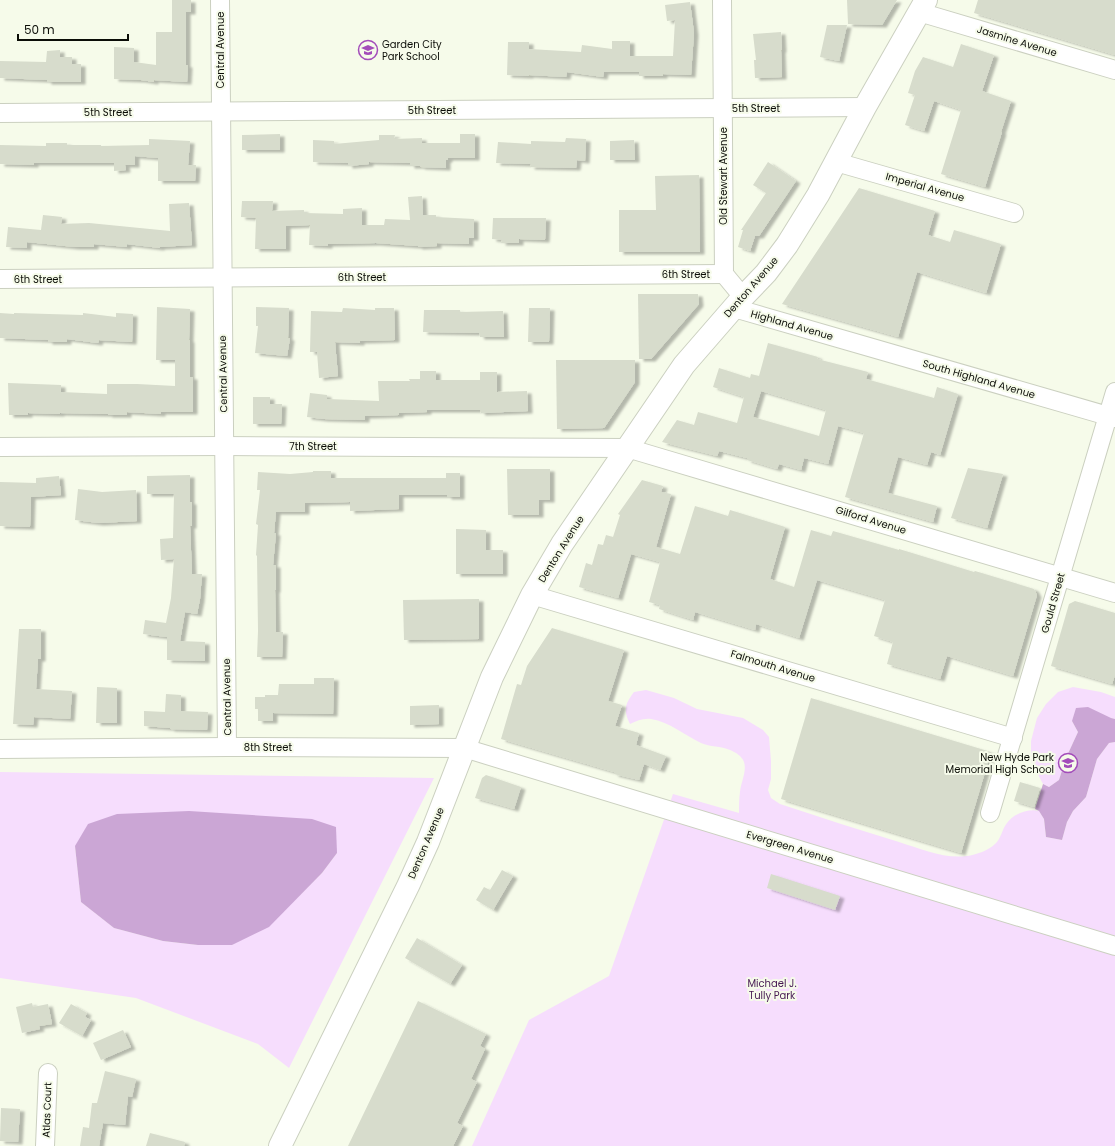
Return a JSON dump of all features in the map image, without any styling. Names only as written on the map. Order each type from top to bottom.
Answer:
[{"type":"main road","name":"Denton Avenue","points":[[280,1146],[408,886],[428,842],[492,677],[532,595],[562,544],[684,365],[738,302],[766,273],[787,245],[818,195],[865,107],[922,6]]},
{"type":"street","name":"Central Avenue","points":[[220,0],[227,747]]},
{"type":"street","name":"Old Stewart Avenue","points":[[722,0],[724,274]]},
{"type":"street","name":"Jasmine Avenue","points":[[922,6],[1115,70]]},
{"type":"street","name":"5th Street","points":[[0,113],[865,107]]},
{"type":"street","name":"Imperial Avenue","points":[[836,162],[1014,213]]},
{"type":"street","name":"6th Street","points":[[0,279],[724,274]]},
{"type":"street","points":[[724,274],[738,302]]},
{"type":"street","name":"Highland Avenue","points":[[738,302],[851,342]]},
{"type":"street","name":"South Highland Avenue","points":[[851,342],[1111,417]]},
{"type":"street","name":"Gould Street","points":[[990,813],[1060,577],[1111,417],[1115,392]]},
{"type":"street","name":"7th Street","points":[[0,447],[224,446],[627,448]]},
{"type":"street","name":"Gilford Avenue","points":[[627,448],[1115,593]]},
{"type":"street","name":"Falmouth Avenue","points":[[532,595],[1013,738]]},
{"type":"street","name":"8th Street","points":[[0,749],[227,747],[464,748]]},
{"type":"street","name":"Evergreen Avenue","points":[[464,748],[1115,946]]},
{"type":"street","name":"Atlas Court","points":[[45,1146],[48,1073]]},
{"type":"green space","points":[[1073,687],[1101,692],[1115,697],[1115,719],[1072,721],[1078,732],[1066,758],[1059,780],[1049,787],[1043,784],[1031,761],[1031,741],[1037,718],[1046,704],[1058,692]]},
{"type":"green space","name":"Michael J. Tully Park","points":[[646,690],[674,698],[697,709],[743,718],[763,730],[769,737],[771,761],[771,779],[768,790],[771,798],[780,804],[924,850],[941,855],[958,857],[982,852],[989,848],[997,842],[1005,825],[1013,817],[1017,814],[1031,810],[1039,811],[1044,819],[1046,837],[1062,840],[1067,822],[1073,811],[1086,797],[1097,759],[1109,743],[1115,742],[1115,1146],[472,1146],[529,1020],[609,976],[673,794],[739,813],[740,792],[745,769],[742,758],[736,753],[727,749],[701,743],[671,726],[658,721],[645,719],[630,724],[626,715],[627,704],[634,692]]},
{"type":"green space","points":[[0,772],[434,778],[289,1068],[258,1044],[136,998],[0,978]],"holes":[[[75,846],[337,853],[322,873],[297,898],[232,945],[198,945],[163,941],[114,928],[81,902]]]},
{"type":"shaded area","points":[[1088,707],[1115,719],[1115,742],[1109,743],[1097,759],[1086,797],[1073,811],[1067,822],[1062,840],[1046,837],[1044,819],[1039,811],[1035,809],[1043,784],[1049,787],[1059,780],[1066,758],[1078,732],[1072,721],[1076,708]]},
{"type":"shaded area","points":[[189,811],[312,819],[336,827],[337,853],[322,873],[269,927],[232,945],[198,945],[163,941],[114,928],[81,902],[75,846],[88,824],[117,814]]},
{"type":"building","points":[[172,0],[191,0],[191,12],[186,12],[186,65],[188,65],[187,82],[154,80],[154,82],[114,79],[114,47],[134,48],[134,62],[156,65],[156,32],[172,32]]},
{"type":"building","points":[[847,0],[897,0],[882,25],[848,24]]},
{"type":"building","points":[[978,0],[1115,0],[1115,55],[974,13]]},
{"type":"building","points":[[690,2],[694,33],[691,75],[663,74],[663,76],[639,76],[639,72],[604,72],[603,77],[567,72],[566,77],[507,75],[508,42],[529,42],[529,49],[581,52],[582,45],[612,49],[612,41],[630,41],[630,56],[673,56],[675,20],[667,21],[665,5]]},
{"type":"building","points":[[827,25],[847,25],[839,61],[820,57]]},
{"type":"building","points":[[781,32],[782,77],[755,78],[754,60],[756,60],[753,34]]},
{"type":"building","points":[[961,44],[994,55],[982,91],[1011,101],[985,187],[941,174],[961,110],[934,101],[924,131],[905,125],[915,95],[908,93],[915,71],[923,57],[953,67]]},
{"type":"building","points":[[60,50],[60,57],[72,57],[72,64],[81,64],[81,82],[47,82],[47,80],[0,78],[0,61],[46,62],[47,51]]},
{"type":"building","points":[[280,134],[280,150],[242,150],[242,135]]},
{"type":"building","points":[[460,134],[475,134],[475,158],[448,158],[448,160],[446,160],[446,168],[410,166],[410,163],[369,162],[369,164],[348,166],[348,163],[313,162],[313,140],[334,141],[334,144],[379,140],[379,135],[395,135],[394,139],[422,138],[422,143],[460,143]]},
{"type":"building","points":[[566,138],[586,139],[585,161],[577,160],[576,168],[530,167],[531,164],[496,163],[498,142],[531,144],[531,141],[565,142]]},
{"type":"building","points":[[149,139],[190,141],[188,165],[196,165],[195,181],[158,181],[158,158],[135,156],[135,165],[125,165],[126,170],[114,171],[114,163],[34,163],[34,165],[0,164],[0,145],[46,146],[46,143],[67,143],[67,145],[101,146],[149,145]]},
{"type":"building","points":[[634,140],[635,160],[610,160],[610,141]]},
{"type":"building","points":[[768,162],[796,181],[759,236],[755,236],[750,251],[738,247],[743,230],[741,230],[766,193],[753,185]]},
{"type":"building","points":[[699,175],[700,252],[619,252],[619,210],[656,210],[655,176]]},
{"type":"building","points":[[859,188],[935,211],[928,235],[950,242],[954,230],[1001,244],[986,293],[917,272],[898,337],[782,304]]},
{"type":"building","points":[[422,196],[423,215],[474,219],[474,238],[469,238],[469,244],[437,243],[437,246],[418,247],[376,243],[328,244],[328,246],[309,245],[310,225],[286,226],[286,249],[255,249],[256,218],[241,217],[242,201],[273,201],[272,211],[304,210],[304,213],[343,214],[343,209],[362,208],[362,225],[384,225],[385,219],[410,220],[408,197]]},
{"type":"building","points":[[189,203],[192,245],[160,248],[127,244],[127,247],[94,244],[94,247],[75,247],[27,242],[27,248],[6,247],[8,227],[41,230],[43,215],[62,217],[61,224],[89,223],[170,231],[169,204]]},
{"type":"building","points":[[493,218],[546,218],[545,240],[519,239],[519,243],[501,243],[502,240],[492,239]]},
{"type":"building","points":[[638,294],[698,294],[699,304],[651,359],[639,359]]},
{"type":"building","points":[[157,307],[190,309],[190,377],[193,377],[193,412],[161,412],[161,414],[127,412],[127,415],[28,413],[28,415],[9,415],[8,383],[61,385],[61,392],[107,394],[107,384],[175,386],[175,360],[156,360]]},
{"type":"building","points":[[256,307],[289,308],[288,338],[290,338],[287,356],[255,353],[258,326],[256,326]]},
{"type":"building","points":[[343,308],[375,310],[375,308],[394,308],[395,340],[360,341],[360,343],[335,342],[338,376],[319,378],[317,352],[310,352],[311,311],[342,312]]},
{"type":"building","points":[[529,308],[550,308],[549,342],[528,342]]},
{"type":"building","points":[[424,310],[460,310],[460,312],[503,311],[504,337],[480,337],[479,333],[423,332]]},
{"type":"building","points":[[0,313],[83,315],[83,313],[116,317],[116,313],[133,314],[132,342],[99,340],[98,343],[67,339],[67,342],[48,342],[48,340],[0,338]]},
{"type":"building","points":[[768,343],[818,357],[817,359],[868,372],[866,379],[934,398],[937,387],[958,394],[940,455],[931,452],[927,465],[898,457],[888,493],[937,506],[933,522],[845,497],[864,433],[838,426],[828,464],[804,458],[801,470],[779,464],[777,469],[747,460],[747,458],[719,451],[717,456],[662,442],[677,420],[694,425],[698,412],[737,423],[744,397],[713,387],[719,368],[750,378],[751,374],[759,376]],"holes":[[[761,391],[826,410],[819,436],[753,417]]]},
{"type":"building","points":[[556,360],[635,360],[635,382],[604,428],[557,429]]},
{"type":"building","points":[[420,371],[436,371],[436,380],[480,380],[480,372],[497,372],[497,392],[527,391],[528,411],[481,413],[480,410],[427,410],[427,412],[399,413],[399,415],[365,416],[365,420],[307,417],[310,393],[327,395],[327,399],[379,401],[378,381],[410,381],[409,379],[420,379]]},
{"type":"building","points":[[253,397],[270,397],[270,404],[282,404],[281,424],[253,424]]},
{"type":"building","points":[[968,468],[1003,474],[987,528],[951,518]]},
{"type":"building","points":[[507,469],[550,469],[550,500],[539,500],[539,515],[508,515]]},
{"type":"building","points":[[313,471],[331,471],[331,478],[446,478],[446,473],[460,473],[460,497],[447,497],[447,495],[399,495],[399,509],[350,511],[350,502],[305,503],[305,512],[276,512],[273,565],[276,565],[276,632],[283,632],[282,657],[257,657],[258,631],[256,555],[258,525],[256,524],[260,490],[257,490],[258,472],[290,474]]},
{"type":"building","points":[[190,475],[190,502],[192,502],[192,526],[190,526],[192,574],[202,574],[197,614],[185,612],[180,641],[205,642],[205,661],[167,660],[167,637],[143,634],[145,620],[166,623],[171,598],[174,559],[161,560],[160,539],[173,538],[174,494],[147,494],[147,476]]},
{"type":"building","points":[[59,476],[61,495],[31,497],[30,527],[0,526],[0,482],[36,483],[36,478]]},
{"type":"building","points":[[642,480],[663,486],[661,492],[671,494],[656,547],[680,554],[695,506],[728,516],[730,510],[785,527],[770,579],[794,587],[811,530],[831,536],[833,531],[1034,589],[1037,595],[1013,676],[947,656],[940,679],[887,664],[893,642],[874,636],[885,600],[817,580],[799,638],[756,624],[755,630],[695,612],[693,620],[659,609],[660,605],[649,602],[660,562],[631,554],[618,598],[579,587],[586,563],[592,565],[598,544],[603,545],[606,535],[613,537],[620,515],[618,514]]},
{"type":"building","points":[[78,489],[102,492],[136,490],[137,521],[99,523],[75,520]]},
{"type":"building","points":[[456,529],[486,530],[486,550],[503,550],[503,574],[456,574]]},
{"type":"building","points":[[479,599],[479,639],[404,640],[403,600]]},
{"type":"building","points":[[1075,601],[1115,613],[1115,675],[1112,684],[1051,666],[1069,604]]},
{"type":"building","points":[[552,628],[624,650],[608,701],[622,705],[615,726],[639,733],[636,745],[666,756],[660,770],[644,764],[639,780],[614,774],[614,772],[501,739],[517,684],[521,685],[527,666]]},
{"type":"building","points":[[19,629],[41,629],[41,659],[38,659],[36,689],[72,691],[70,719],[34,717],[33,725],[13,724]]},
{"type":"building","points":[[314,678],[334,678],[333,714],[273,713],[273,721],[258,721],[258,709],[255,709],[255,697],[278,695],[279,684],[314,684]]},
{"type":"building","points":[[97,687],[117,688],[117,723],[96,723]]},
{"type":"building","points":[[166,694],[181,695],[181,711],[208,712],[207,730],[170,729],[144,726],[144,711],[165,712]]},
{"type":"building","points":[[811,698],[991,752],[961,853],[781,799]]},
{"type":"building","points":[[439,705],[439,724],[410,725],[410,706]]},
{"type":"building","points":[[486,775],[521,787],[514,809],[475,798],[482,778]]},
{"type":"building","points":[[1020,782],[1040,788],[1034,807],[1014,801]]},
{"type":"building","points":[[502,870],[513,876],[493,910],[476,900],[484,887],[490,890]]},
{"type":"building","points":[[771,874],[840,896],[835,910],[767,888]]},
{"type":"building","points":[[417,938],[462,965],[450,984],[405,958]]},
{"type":"building","points":[[418,1001],[486,1034],[480,1046],[485,1049],[471,1079],[477,1082],[457,1123],[463,1126],[453,1146],[348,1146]]},
{"type":"building","points":[[32,1003],[33,1007],[48,1004],[52,1024],[39,1026],[40,1029],[22,1033],[16,1007]]},
{"type":"building","points":[[71,1004],[87,1013],[85,1017],[91,1020],[82,1036],[59,1023]]},
{"type":"building","points":[[123,1030],[131,1047],[101,1060],[93,1043]]},
{"type":"building","points":[[105,1071],[136,1079],[132,1097],[128,1096],[125,1125],[103,1123],[99,1146],[80,1146],[83,1127],[89,1128],[92,1103],[97,1103]]},
{"type":"building","points":[[1,1108],[20,1109],[18,1142],[0,1141]]},
{"type":"building","points":[[150,1133],[185,1142],[184,1146],[146,1146]]},
{"type":"place","name":"Garden City Park School","points":[[368,50]]},
{"type":"place","name":"New Hyde Park Memorial High School","points":[[1068,763]]}]
